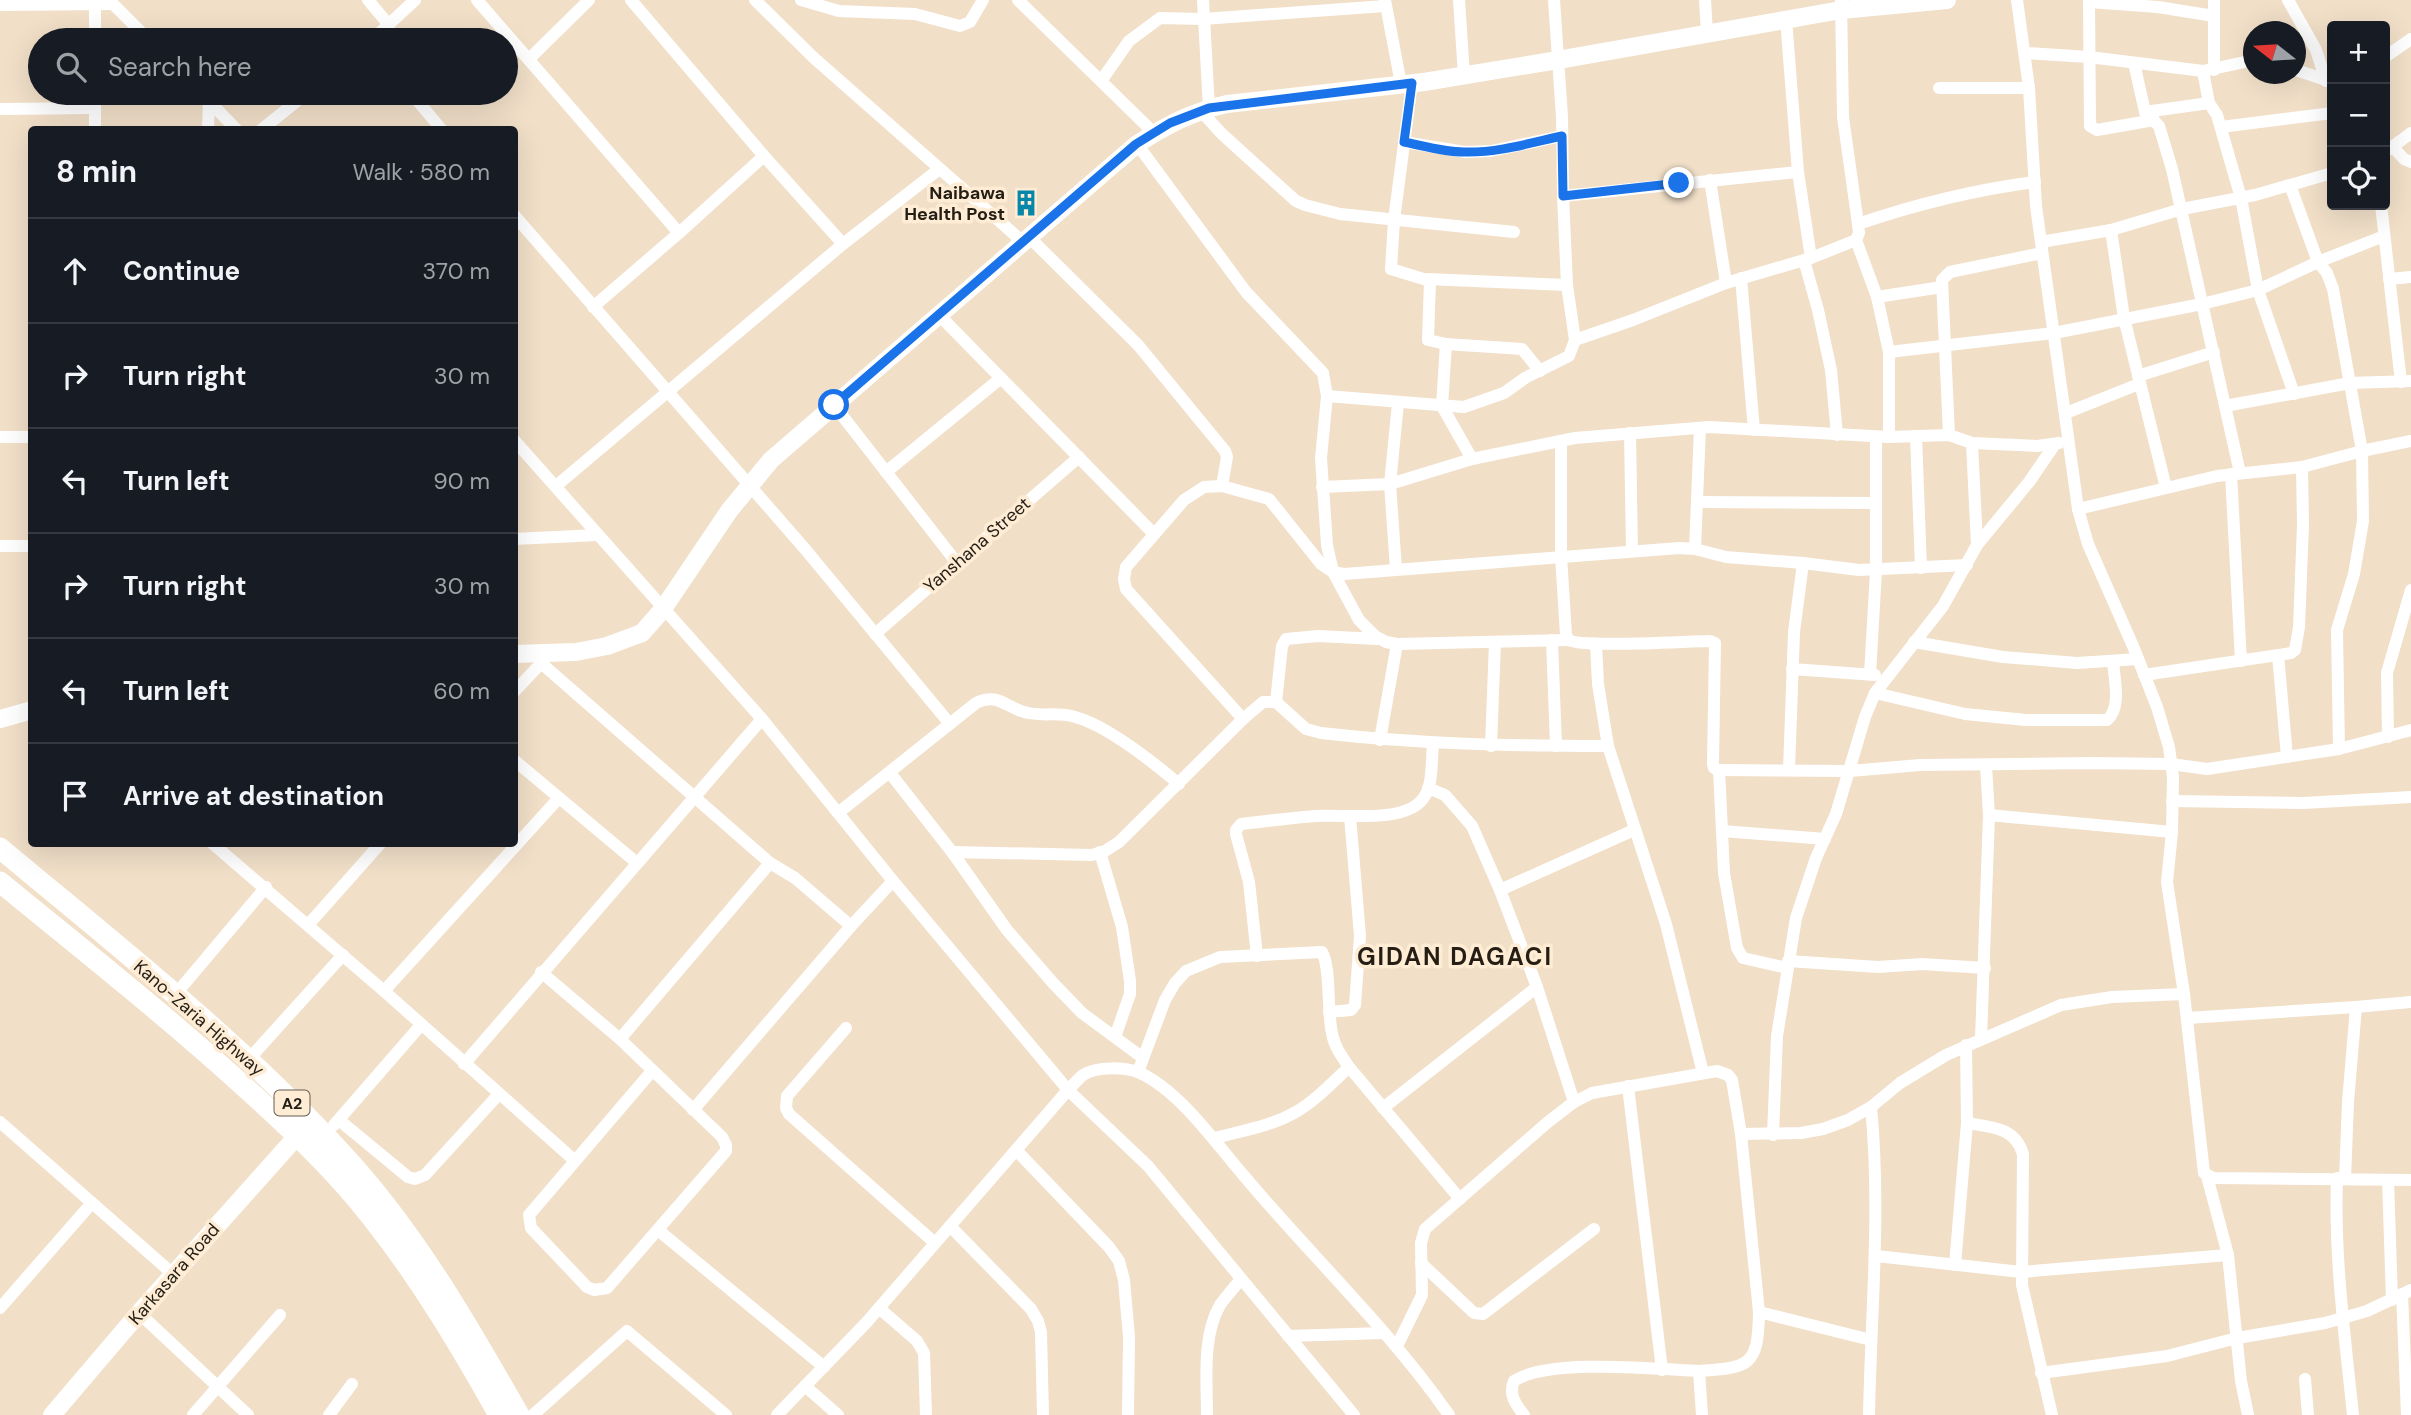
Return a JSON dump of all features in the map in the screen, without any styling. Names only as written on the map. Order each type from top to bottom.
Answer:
[{"type":"highway","name":"Kano-Zaria Highway","points":[[0,848],[332,1128],[454,1302],[519,1415]]},
{"type":"highway","name":"Kano-Zaria Highway","points":[[0,881],[209,1054],[298,1135],[373,1218],[424,1289],[499,1415]]},
{"type":"street","points":[[368,0],[389,25]]},
{"type":"street","points":[[386,28],[415,0]]},
{"type":"street","points":[[477,0],[502,28]]},
{"type":"street","points":[[529,59],[589,0]]},
{"type":"street","points":[[631,0],[842,244]]},
{"type":"street","points":[[755,0],[814,58],[938,170],[1026,240],[1138,345],[1225,451],[1227,457],[1222,486]]},
{"type":"street","points":[[801,0],[839,11],[915,14],[960,26],[970,22],[984,0]]},
{"type":"street","points":[[1018,0],[1154,133]]},
{"type":"street","points":[[1203,0],[1205,109],[1222,134],[1296,201],[1340,214],[1514,232]]},
{"type":"street","points":[[1459,0],[1464,75]]},
{"type":"street","points":[[1327,396],[1464,407],[1504,393],[1569,356],[1575,340],[1567,285],[1554,0]]},
{"type":"street","points":[[1705,0],[1707,33]]},
{"type":"street","points":[[518,655],[545,658],[607,646],[642,633],[663,610],[749,485],[771,460],[1136,144],[1170,123],[1205,109],[1406,84],[1558,60],[1786,19],[1841,5],[1947,0]]},
{"type":"street","points":[[2017,0],[2029,88],[2041,247],[2078,509],[2088,544],[2138,659],[2169,747],[2172,832],[2167,882],[2184,994],[2203,1166],[2228,1255],[2248,1415]]},
{"type":"street","points":[[2214,0],[2209,103],[2217,115],[2241,198],[2258,290],[2294,394]]},
{"type":"street","points":[[2288,0],[2316,50],[2327,76]]},
{"type":"street","points":[[2209,103],[2093,129],[2090,126],[2089,1],[2158,7],[2214,16]]},
{"type":"street","points":[[0,5],[111,2],[137,28]]},
{"type":"street","points":[[1101,81],[1129,41],[1160,18],[1203,19],[1385,3],[1406,84],[1404,142],[1391,269],[1427,279],[1567,285]]},
{"type":"street","points":[[95,4],[95,28]]},
{"type":"street","points":[[1575,340],[1726,283],[1808,259],[1856,240],[1860,233],[1843,117],[1841,5]]},
{"type":"street","points":[[1786,19],[1808,259],[1831,370],[1837,435]]},
{"type":"street","points":[[2390,54],[2411,39]]},
{"type":"street","points":[[518,47],[680,233]]},
{"type":"street","points":[[2025,53],[2090,57],[2209,71],[2243,62]]},
{"type":"street","points":[[2134,63],[2149,116],[2159,126],[2182,209],[2225,406],[2235,473],[2241,661]]},
{"type":"street","points":[[2306,74],[2327,80]]},
{"type":"street","points":[[1939,89],[2029,88]]},
{"type":"street","points":[[206,105],[208,126]]},
{"type":"street","points":[[213,105],[233,126]]},
{"type":"street","points":[[266,126],[292,105]]},
{"type":"street","points":[[421,105],[439,126]]},
{"type":"street","points":[[0,109],[95,108],[94,126]]},
{"type":"street","points":[[2221,127],[2327,114]]},
{"type":"street","points":[[2390,148],[2411,133]]},
{"type":"street","points":[[1404,142],[1445,151],[1465,152],[1491,151],[1562,136]]},
{"type":"street","points":[[1136,144],[1246,292],[1323,373],[1327,396],[1321,458],[1327,545],[1333,572],[1359,620],[1380,639]]},
{"type":"street","points":[[2390,150],[2411,162]]},
{"type":"street","points":[[593,307],[680,233],[764,156]]},
{"type":"street","points":[[556,486],[842,244],[938,170]]},
{"type":"street","points":[[1563,196],[1798,172]]},
{"type":"street","points":[[1949,435],[1942,280],[1950,272],[2182,209],[2241,198],[2327,174]]},
{"type":"street","points":[[1710,180],[1726,283]]},
{"type":"street","points":[[1858,224],[1923,203],[1981,189],[2035,182]]},
{"type":"street","points":[[2290,185],[2318,262],[2327,273],[2333,289],[2362,451],[2363,521],[2354,573],[2337,629],[2339,749]]},
{"type":"street","points":[[2225,406],[2350,383],[2406,382],[2389,279],[2381,210]]},
{"type":"street","points":[[518,220],[669,391],[950,724]]},
{"type":"street","points":[[2111,230],[2124,318],[2166,488]]},
{"type":"street","points":[[1889,352],[2054,333],[2258,290],[2318,262],[2384,236]]},
{"type":"street","points":[[1856,240],[1877,297],[1889,352],[1876,503],[1876,571],[1870,674]]},
{"type":"street","points":[[2389,279],[2411,277]]},
{"type":"street","points":[[1741,278],[1754,430]]},
{"type":"street","points":[[1427,279],[1430,281],[1428,340],[1446,344],[1522,349],[1540,371]]},
{"type":"street","points":[[1877,297],[1942,287]]},
{"type":"street","points":[[939,315],[1154,534]]},
{"type":"street","points":[[1446,344],[1442,406],[1472,459]]},
{"type":"street","points":[[2066,413],[2138,380],[2214,352]]},
{"type":"street","points":[[886,472],[1001,378]]},
{"type":"street","points":[[1396,569],[1390,484],[1398,402]]},
{"type":"street","points":[[834,405],[957,563]]},
{"type":"street","points":[[1322,487],[1390,484],[1472,459],[1561,440],[1700,428],[1882,437],[1949,435],[1972,443],[2037,446],[2070,441]]},
{"type":"street","points":[[1695,549],[1700,428]]},
{"type":"street","points":[[1630,433],[1632,551]]},
{"type":"street","points":[[1916,436],[1921,568]]},
{"type":"street","points":[[0,437],[28,437]]},
{"type":"street","points":[[1561,440],[1561,556],[1566,635],[1569,640]]},
{"type":"street","points":[[2078,509],[2235,473],[2302,467],[2411,441]]},
{"type":"street","points":[[1972,443],[1977,545]]},
{"type":"street","points":[[518,444],[762,719],[1068,1090],[1148,1166],[1354,1415]]},
{"type":"street","points":[[1773,1135],[1774,1065],[1796,918],[1836,814],[1874,692],[1943,606],[1977,545],[2029,482],[2055,444]]},
{"type":"street","name":"Yanshana Street","points":[[875,634],[1079,457]]},
{"type":"street","points":[[2144,675],[2291,653],[2297,645],[2303,525],[2302,467]]},
{"type":"street","points":[[1243,719],[1126,589],[1124,579],[1126,567],[1154,534],[1184,500],[1205,487],[1222,486],[1269,499],[1321,564],[1333,572],[1344,574],[1561,556],[1695,549],[1726,557],[1876,571],[1967,565]]},
{"type":"street","points":[[1698,502],[1876,503]]},
{"type":"street","points":[[518,538],[597,535]]},
{"type":"street","points":[[0,546],[28,546]]},
{"type":"street","points":[[1789,770],[1794,632],[1803,563]]},
{"type":"street","points":[[2388,737],[2387,673],[2411,590]]},
{"type":"street","points":[[1276,702],[1282,646],[1286,639],[1318,636],[1380,639],[1397,643],[1710,641],[1715,643],[1713,764],[1714,768],[1719,770],[1850,771],[1920,765],[2171,764],[2207,769],[2339,749],[2411,730]]},
{"type":"street","points":[[1552,640],[1556,746]]},
{"type":"street","points":[[1490,746],[1495,642]]},
{"type":"street","points":[[1914,642],[2042,661],[2077,663],[2138,659]]},
{"type":"street","points":[[1380,740],[1397,643]]},
{"type":"street","points":[[1596,643],[1598,684],[1608,746],[1666,924],[1703,1073]]},
{"type":"street","points":[[2278,655],[2287,757]]},
{"type":"street","points":[[518,688],[545,658]]},
{"type":"street","points":[[545,658],[770,863],[795,877],[851,926]]},
{"type":"street","points":[[1874,692],[1965,714],[2026,720],[2107,720],[2112,716],[2115,706],[2113,661]]},
{"type":"street","points":[[1792,668],[1886,676]]},
{"type":"street","points":[[838,813],[976,702],[986,698],[1037,715],[1061,714],[1075,717],[1150,760],[1180,784]]},
{"type":"street","points":[[952,852],[1092,855],[1100,852],[1119,842],[1263,702],[1276,702],[1310,731],[1380,740],[1490,746],[1608,746]]},
{"type":"street","points":[[0,719],[28,711]]},
{"type":"street","points":[[464,1063],[762,719]]},
{"type":"street","points":[[1257,956],[1249,882],[1236,834],[1237,827],[1241,824],[1318,816],[1388,814],[1408,810],[1420,803],[1429,788],[1433,744]]},
{"type":"street","points":[[518,764],[636,863]]},
{"type":"street","points":[[1981,1039],[1989,815],[1986,766]]},
{"type":"street","points":[[1719,770],[1724,873],[1739,954],[1748,959],[1787,964],[1878,967],[1922,964],[1985,968]]},
{"type":"street","points":[[890,773],[952,852],[1007,930],[1053,983],[1082,1013],[1143,1058]]},
{"type":"street","points":[[1429,788],[1445,795],[1472,826],[1537,987],[1574,1102]]},
{"type":"street","points":[[2172,801],[2303,803],[2411,797]]},
{"type":"street","points":[[518,843],[558,799]]},
{"type":"street","points":[[1989,815],[2172,832]]},
{"type":"street","points":[[1329,1012],[1353,1009],[1356,995],[1360,936],[1350,816]]},
{"type":"street","points":[[1500,890],[1634,830]]},
{"type":"street","points":[[1722,831],[1825,839]]},
{"type":"street","points":[[217,847],[266,887],[574,1160]]},
{"type":"street","points":[[308,925],[377,847]]},
{"type":"street","points":[[384,991],[514,847]]},
{"type":"street","points":[[1100,852],[1122,927],[1130,981],[1130,994],[1115,1037]]},
{"type":"street","points":[[620,1039],[770,863]]},
{"type":"street","points":[[693,1110],[893,881]]},
{"type":"street","points":[[175,995],[266,887]]},
{"type":"street","points":[[1138,1072],[1165,1000],[1186,971],[1220,957],[1322,952],[1326,964],[1334,1042],[1349,1068],[1460,1199]]},
{"type":"street","points":[[249,1059],[343,955]]},
{"type":"street","points":[[541,972],[620,1039],[722,1137],[726,1145],[726,1151],[607,1288],[594,1290],[587,1287],[531,1228],[529,1215],[652,1071]]},
{"type":"street","points":[[1383,1108],[1537,987]]},
{"type":"street","points":[[1741,1134],[1773,1135],[1824,1129],[1871,1107],[1900,1083],[1946,1055],[2061,1004],[2112,997],[2184,994]]},
{"type":"street","points":[[2187,1018],[2411,1002]]},
{"type":"street","points":[[2353,1415],[2336,1212],[2356,1007]]},
{"type":"street","points":[[421,1025],[332,1128],[415,1179],[425,1175],[499,1094]]},
{"type":"street","points":[[846,1028],[787,1096],[786,1108],[789,1114],[935,1243]]},
{"type":"street","points":[[1955,1265],[1967,1123],[1966,1045]]},
{"type":"street","points":[[1215,1138],[1275,1122],[1294,1113],[1349,1068]]},
{"type":"street","points":[[776,1415],[879,1308],[1068,1090],[1084,1074],[1097,1069],[1111,1069],[1138,1072],[1159,1084],[1215,1138],[1244,1177],[1397,1346],[1449,1415]]},
{"type":"street","points":[[1397,1346],[1422,1295],[1422,1235],[1425,1229],[1574,1102],[1592,1093],[1628,1086],[1717,1071],[1728,1075],[1741,1134],[1759,1312],[1758,1340],[1749,1361],[1725,1370],[1565,1367],[1522,1376],[1514,1381],[1512,1392],[1524,1415]]},
{"type":"street","points":[[1628,1086],[1662,1370]]},
{"type":"street","points":[[1869,1415],[1875,1256],[1875,1153],[1871,1107]]},
{"type":"street","points":[[0,1122],[173,1274]]},
{"type":"street","points":[[1967,1123],[2003,1130],[2020,1143],[2023,1154],[2021,1272],[2026,1309],[2052,1415]]},
{"type":"street","name":"Karkasara Road","points":[[52,1415],[173,1274],[298,1135]]},
{"type":"street","points":[[1016,1150],[1109,1247],[1119,1261],[1124,1280],[1129,1337],[1128,1415]]},
{"type":"street","points":[[2207,1176],[2411,1180]]},
{"type":"street","points":[[2388,1180],[2402,1295],[2407,1415]]},
{"type":"street","points":[[0,1308],[91,1204]]},
{"type":"street","points":[[950,1226],[1031,1309],[1038,1321],[1041,1332],[1043,1415]]},
{"type":"street","points":[[1421,1263],[1474,1313],[1483,1314],[1594,1228]]},
{"type":"street","points":[[658,1230],[824,1367]]},
{"type":"street","points":[[1875,1256],[2021,1272],[2228,1255]]},
{"type":"street","points":[[1207,1415],[1209,1343],[1213,1320],[1221,1304],[1241,1279]]},
{"type":"street","points":[[2042,1373],[2167,1356],[2237,1338],[2343,1318],[2367,1311],[2402,1295]]},
{"type":"street","points":[[879,1308],[917,1341],[924,1353],[926,1415]]},
{"type":"street","points":[[1759,1312],[1871,1340]]},
{"type":"street","points":[[139,1313],[248,1415]]},
{"type":"street","points":[[193,1415],[279,1315]]},
{"type":"street","points":[[533,1415],[627,1331],[726,1415]]},
{"type":"street","points":[[1288,1336],[1384,1333]]},
{"type":"street","points":[[1699,1371],[1702,1415]]},
{"type":"street","points":[[2305,1379],[2308,1415]]},
{"type":"street","points":[[329,1415],[352,1384]]},
{"type":"street","points":[[805,1386],[838,1415]]},
{"type":"place","name":"Naibawa Health Post","points":[[1026,203]]},
{"type":"district","name":"GIDAN DAGACI","points":[[1455,956]]},
{"type":"route","points":[[834,405],[1136,144],[1170,123],[1200,110],[1227,104],[1412,83],[1404,142],[1445,151],[1465,152],[1491,151],[1562,136],[1563,196],[1679,183]]}]
